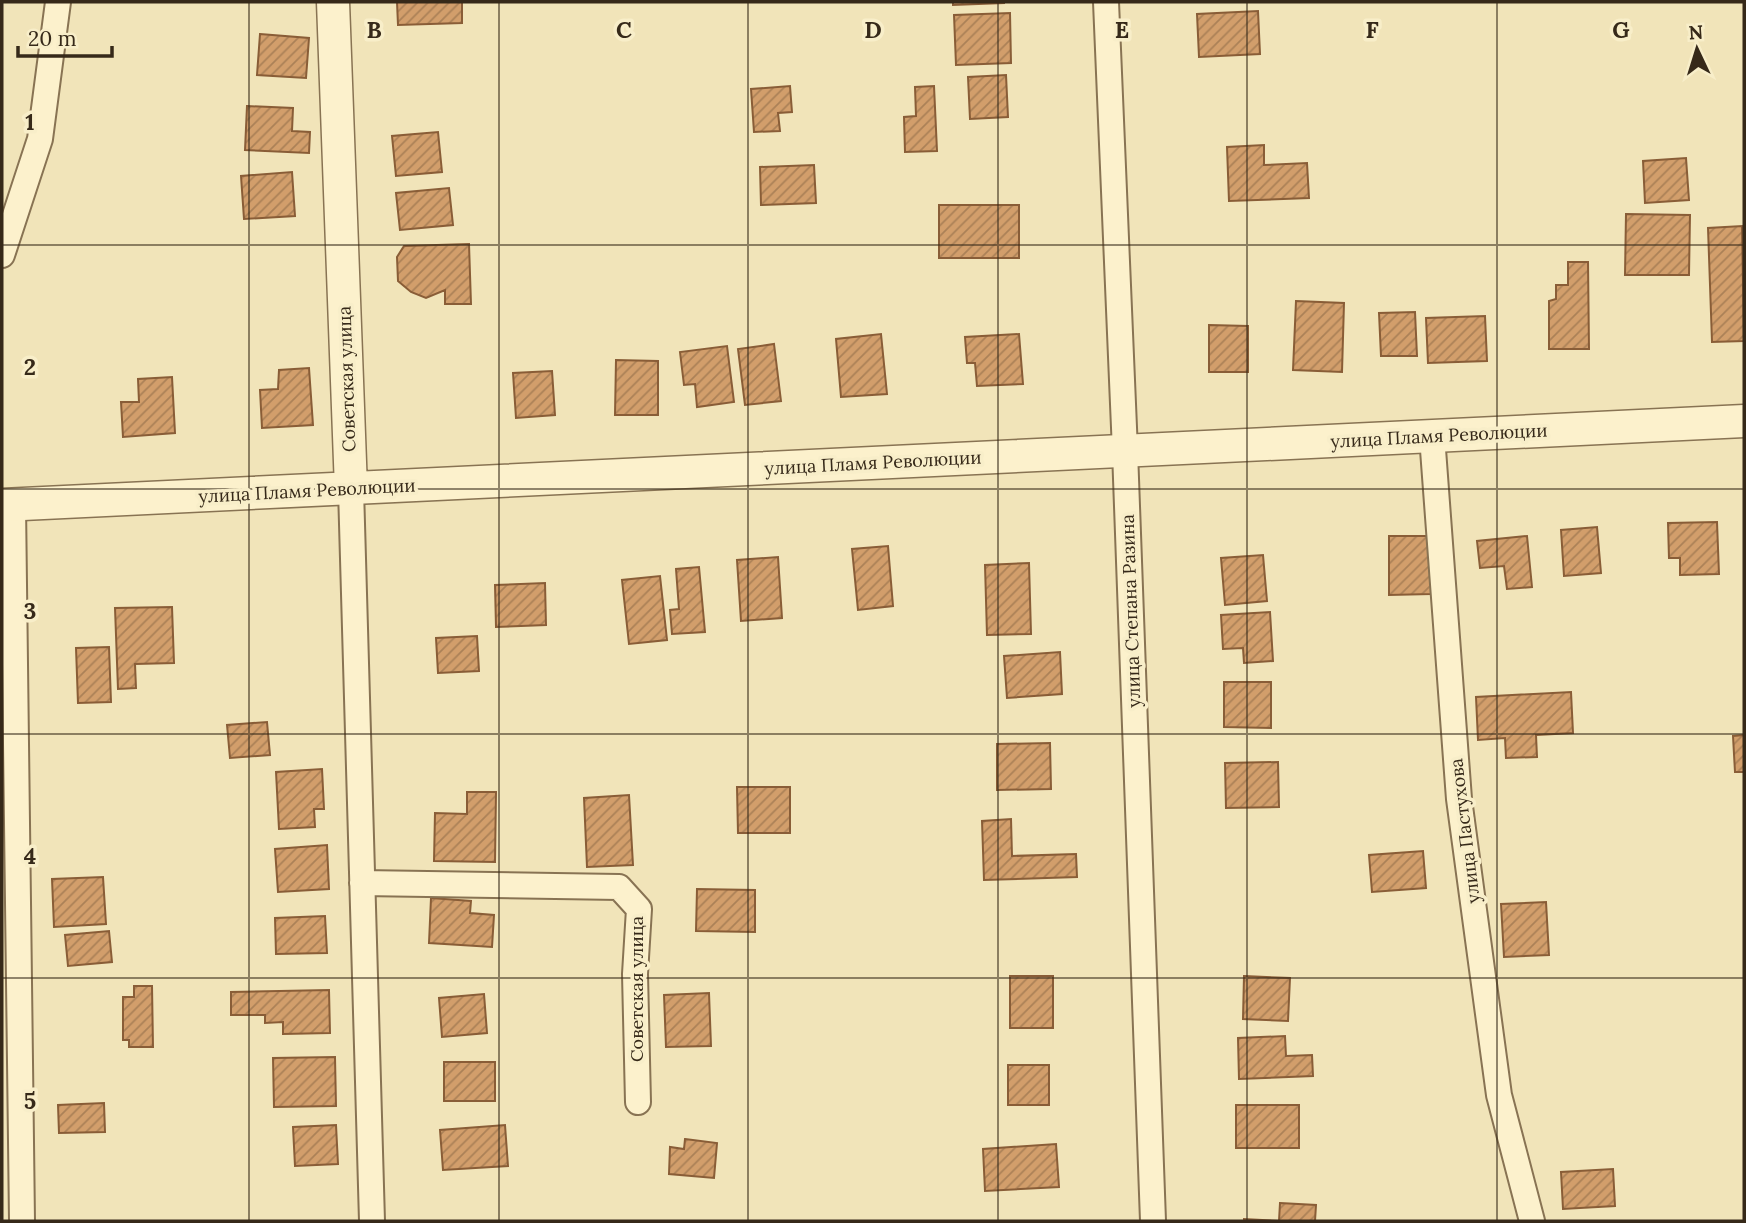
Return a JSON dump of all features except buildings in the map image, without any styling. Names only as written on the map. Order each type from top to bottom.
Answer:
[{"type":"street","points":[[2,255],[40,139],[58,2]]},
{"type":"street","name":"Советская улица","points":[[333,2],[351,489],[372,1221]]},
{"type":"street","name":"улица Степана Разина","points":[[1105,2],[1125,451],[1153,1221]]},
{"type":"street","name":"улица Пламя Революции","points":[[7,505],[1744,421]]},
{"type":"street","name":"улица Пастухова","points":[[1432,436],[1459,799],[1499,1095],[1532,1221]]},
{"type":"street","points":[[7,505],[22,1221]]},
{"type":"street","name":"Советская улица","points":[[362,883],[619,887],[639,909],[635,974],[638,1102]]}]
